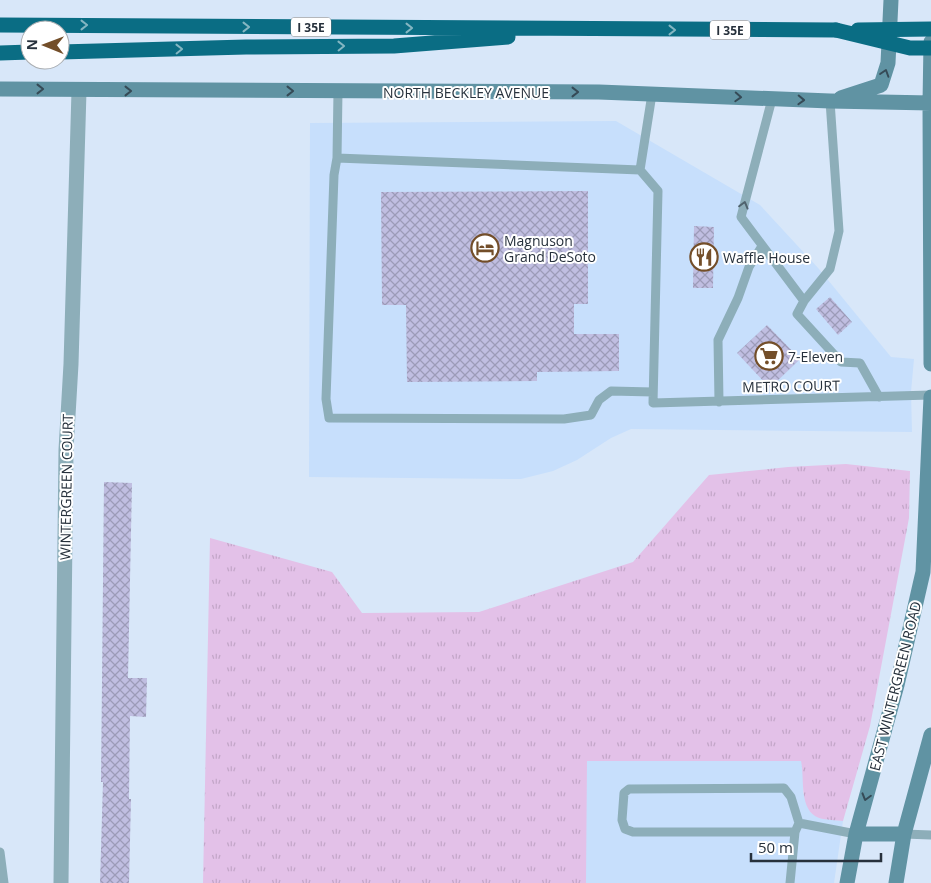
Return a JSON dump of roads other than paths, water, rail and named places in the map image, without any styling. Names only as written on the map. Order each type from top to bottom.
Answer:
[{"type":"highway","name":"I 35E","points":[[0,25],[931,29]]},
{"type":"highway","points":[[70,52],[246,47],[394,46],[623,29]]},
{"type":"highway","points":[[836,30],[910,48],[931,48]]},
{"type":"highway","points":[[0,53],[20,52]]},
{"type":"main road","points":[[830,102],[881,85],[888,63],[891,0]]},
{"type":"main road","points":[[931,42],[931,364]]},
{"type":"main road","name":"NORTH BECKLEY AVENUE","points":[[0,89],[652,94],[830,102],[930,103]]},
{"type":"main road","name":"EAST WINTERGREEN ROAD","points":[[847,883],[856,834],[897,685],[923,572],[931,396]]},
{"type":"main road","points":[[896,883],[904,834],[931,735]]},
{"type":"main road","points":[[856,834],[904,834]]},
{"type":"street","name":"WINTERGREEN COURT","points":[[61,883],[66,450],[71,364],[79,91]]},
{"type":"lane","points":[[337,158],[640,170],[658,191],[653,392],[611,391],[599,400],[591,415],[564,419],[329,418],[326,389],[334,175],[337,158],[338,92]]},
{"type":"lane","points":[[640,170],[652,94]]},
{"type":"lane","points":[[772,99],[741,217],[804,301]]},
{"type":"lane","points":[[830,102],[839,231],[830,269],[804,301],[797,314],[841,362],[860,363],[879,397]]},
{"type":"lane","points":[[719,402],[718,340],[738,298],[749,267],[762,246]]},
{"type":"lane","name":"METRO COURT","points":[[653,392],[652,403],[931,396]]},
{"type":"lane","points":[[790,883],[795,832],[799,823],[791,797],[784,788],[629,789],[624,793],[622,820],[625,829],[633,832],[795,832]]},
{"type":"lane","points":[[799,823],[856,834]]},
{"type":"lane","points":[[904,834],[931,835]]},
{"type":"lane","points":[[0,852],[4,883]]},
{"type":"place","name":"Magnuson Grand DeSoto","points":[[485,248]]},
{"type":"place","name":"Waffle House","points":[[704,257]]},
{"type":"place","name":"7-Eleven","points":[[769,356]]}]
